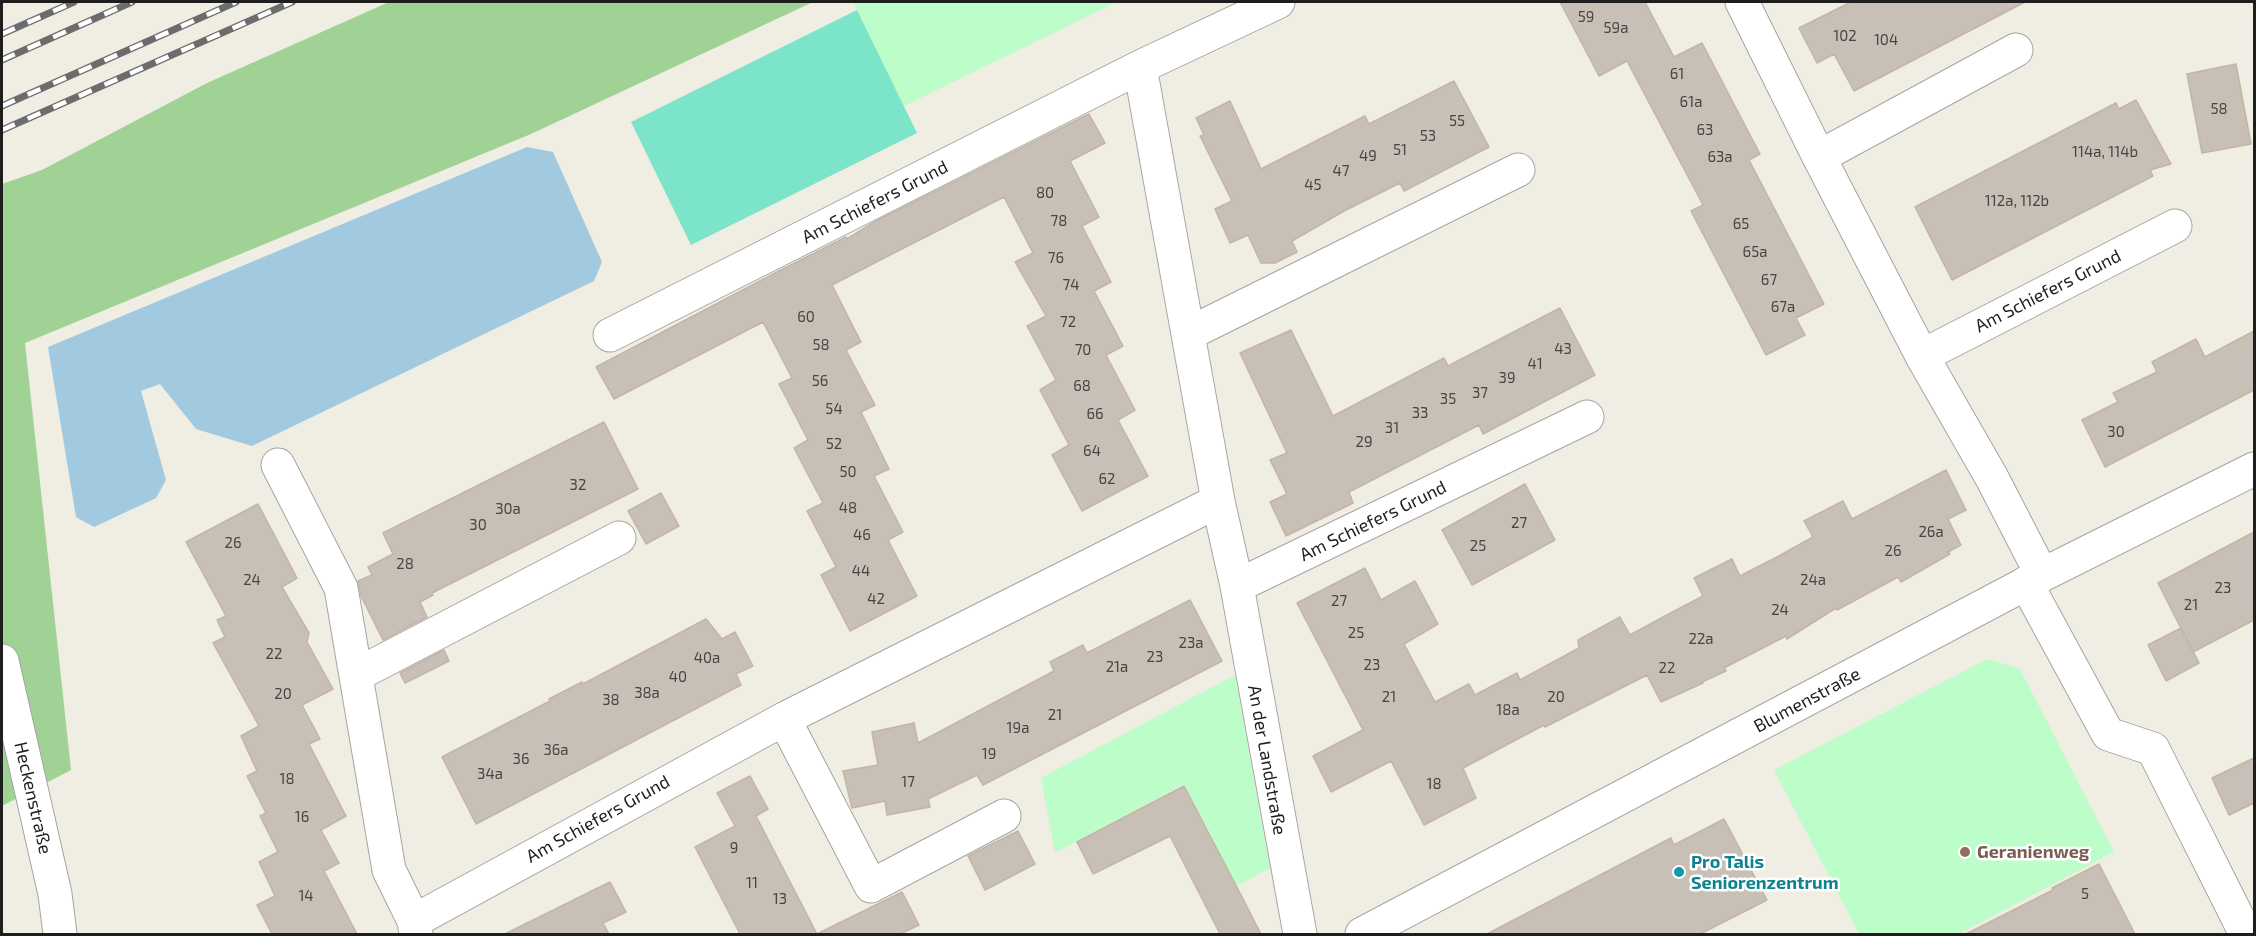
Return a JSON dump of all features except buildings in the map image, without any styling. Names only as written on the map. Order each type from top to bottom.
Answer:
[{"type":"street","name":"Am Schiefers Grund","points":[[610,335],[1140,67],[1278,2]]},
{"type":"street","points":[[1742,2],[1922,356],[1992,478],[2034,579],[2108,734],[2153,749],[2247,922]]},
{"type":"street","points":[[1819,157],[2016,50]]},
{"type":"street","points":[[1140,67],[1218,501],[1237,586]]},
{"type":"street","points":[[1188,334],[1518,170]]},
{"type":"street","name":"Am Schiefers Grund","points":[[1922,356],[2175,226]]},
{"type":"street","name":"Am Schiefers Grund","points":[[1237,586],[1587,417]]},
{"type":"street","name":"Am Schiefers Grund","points":[[278,465],[341,588],[389,870],[415,928],[784,719],[1218,501]]},
{"type":"street","name":"Blumenstraße","points":[[1362,934],[1413,923],[2034,579],[2254,469]]},
{"type":"street","points":[[356,675],[619,538]]},
{"type":"street","name":"An der Landstraße","points":[[1237,586],[1300,934]]},
{"type":"street","name":"Heckenstraße","points":[[2,661],[55,894],[60,934]]},
{"type":"street","points":[[784,719],[871,886],[1004,816]]},
{"type":"green space","points":[[389,2],[813,2],[531,134],[25,343],[71,770],[2,806],[2,184],[42,170],[207,83]]},
{"type":"green space","points":[[1117,2],[904,106],[857,10],[854,3]]},
{"type":"green space","points":[[857,10],[917,133],[691,245],[631,122]]},
{"type":"green space","name":"Geranienweg","points":[[1987,659],[2020,669],[2114,852],[1959,934],[1859,934],[1774,770]]},
{"type":"green space","points":[[1235,675],[1270,868],[1236,886],[1184,784],[1055,853],[1041,778]]},
{"type":"water","points":[[527,147],[553,152],[602,262],[594,281],[252,446],[196,429],[160,384],[141,391],[166,480],[156,498],[94,527],[76,517],[48,347]]},
{"type":"railway","points":[[2,34],[74,2]]},
{"type":"railway","points":[[2,60],[132,2]]},
{"type":"railway","points":[[2,106],[236,2]]},
{"type":"railway","points":[[2,130],[292,2]]},
{"type":"place","name":"Geranienweg","points":[[1965,852]]},
{"type":"place","name":"Pro Talis Seniorenzentrum","points":[[1679,872]]}]
